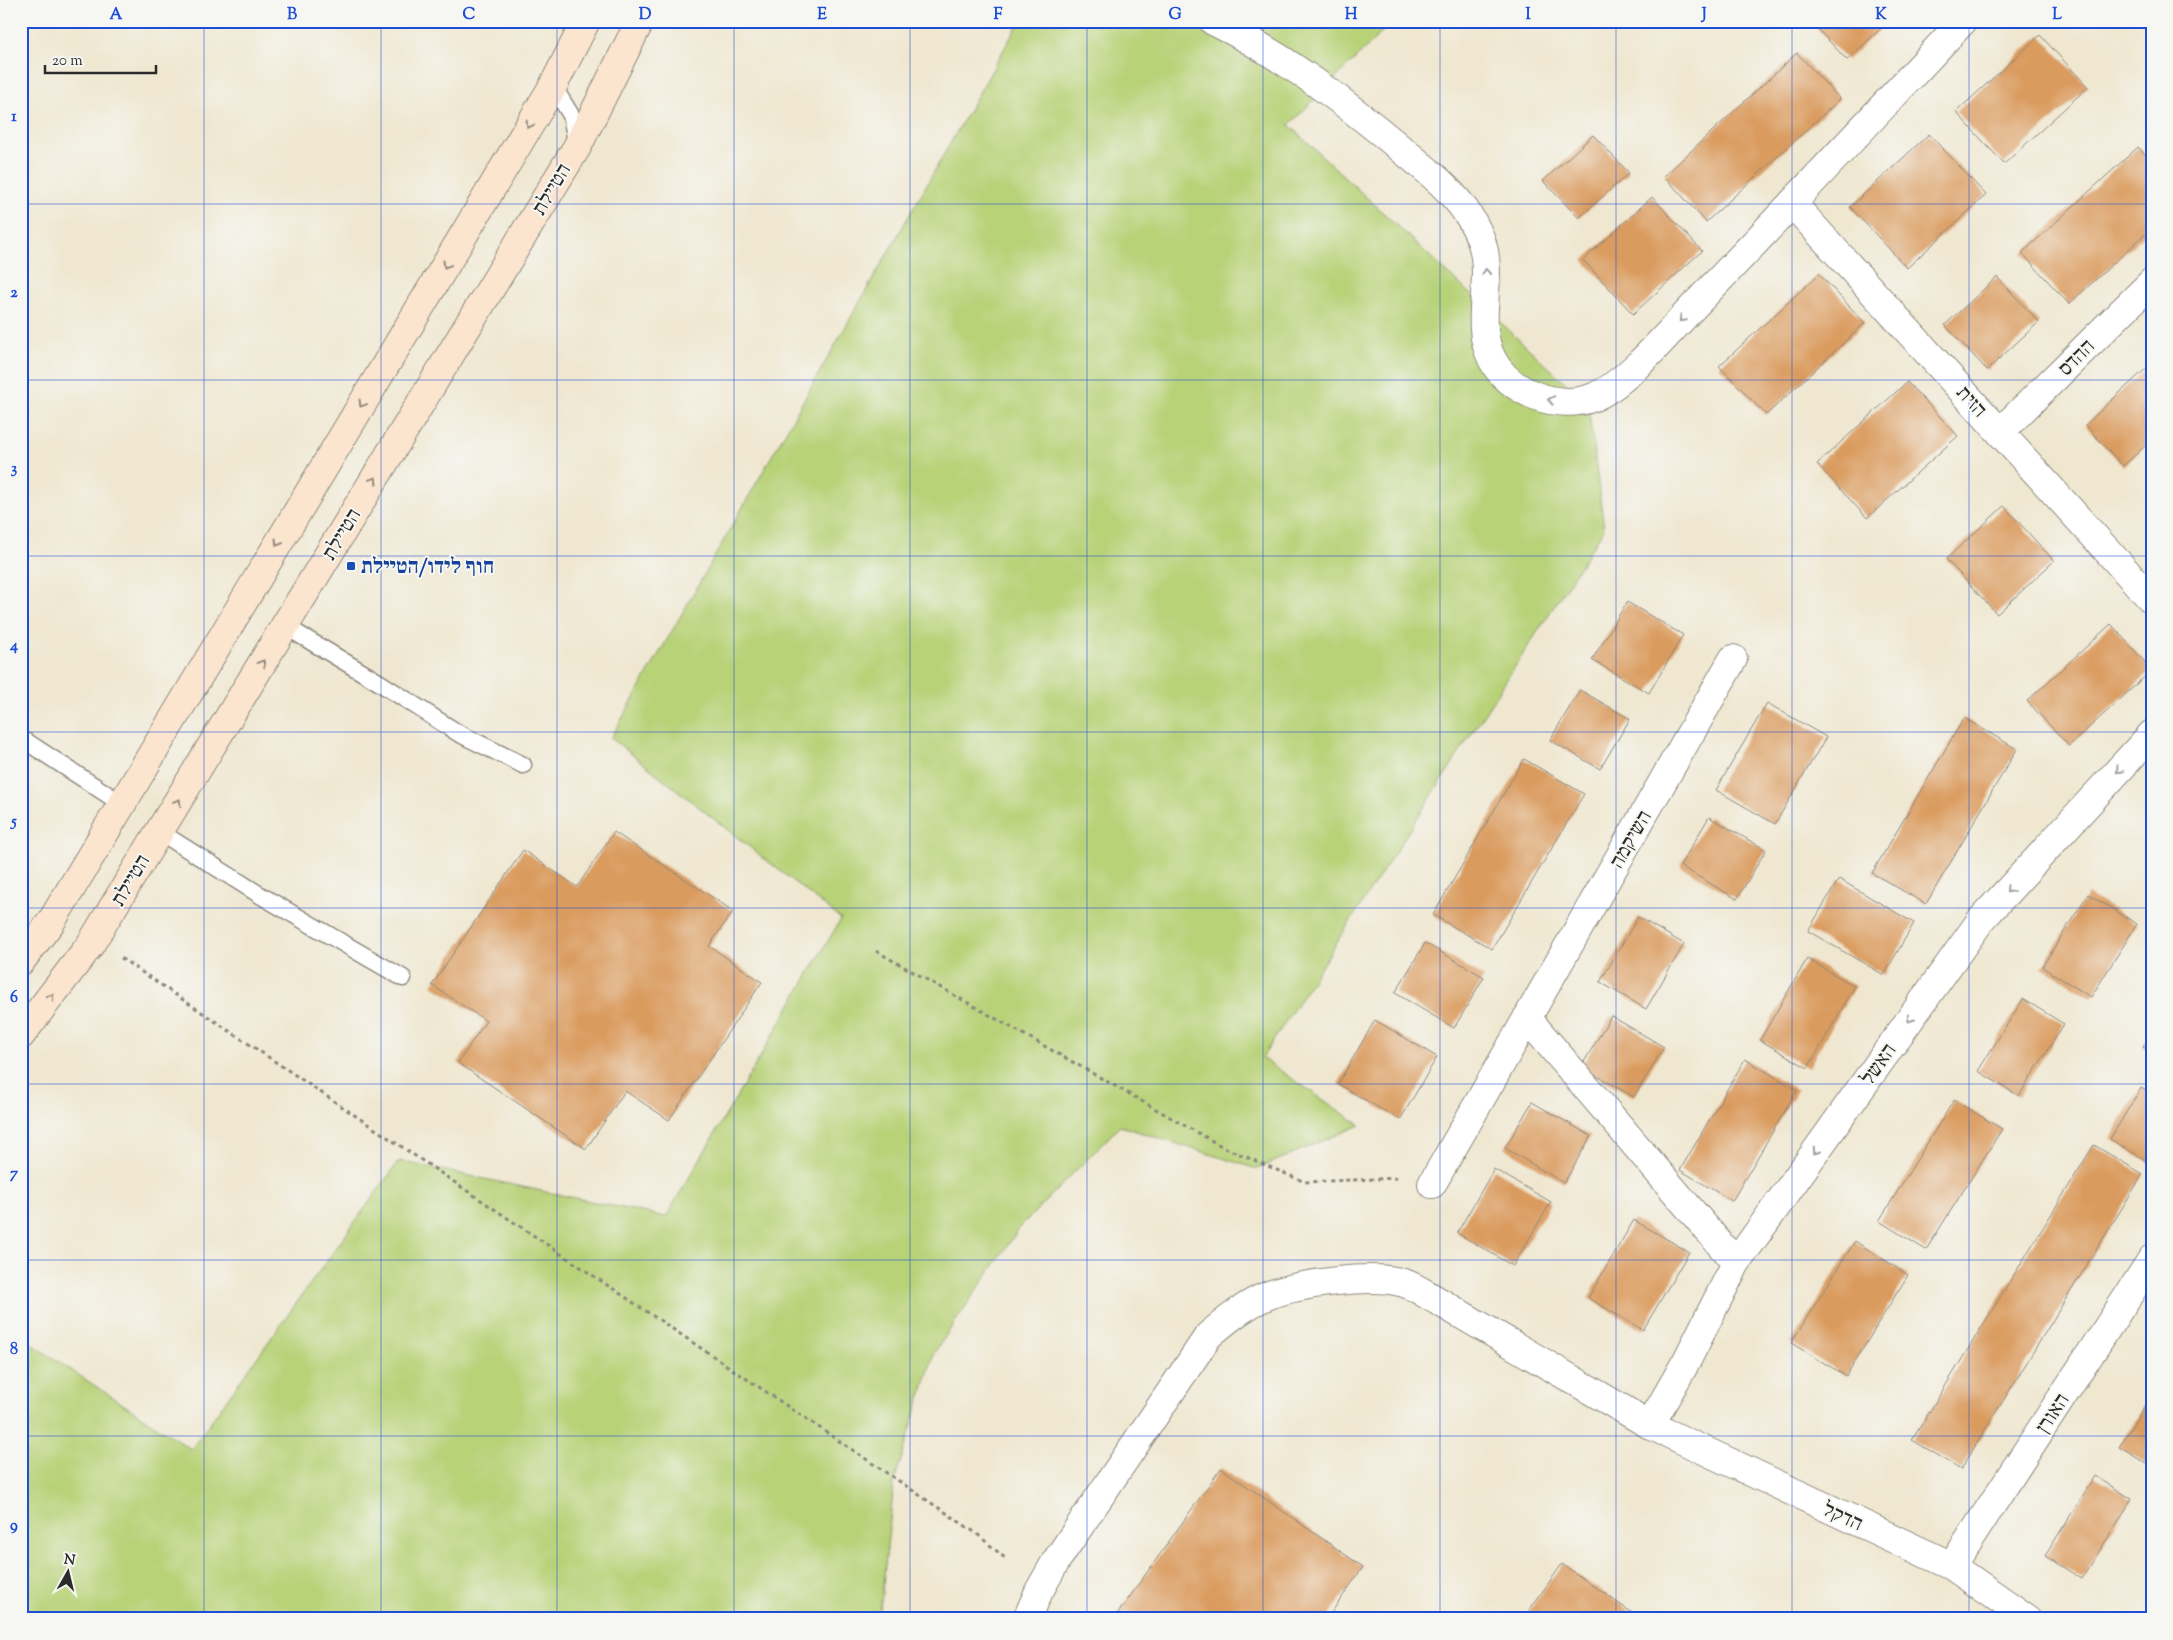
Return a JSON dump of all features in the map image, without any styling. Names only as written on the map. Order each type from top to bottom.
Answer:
[{"type":"main road","points":[[21,961],[51,922],[122,804],[553,86],[586,21]]},
{"type":"main road","name":"הטיילת","points":[[21,1035],[93,940],[160,832],[577,147],[640,21]]},
{"type":"street","points":[[1213,21],[1250,40],[1285,62],[1363,118],[1434,176],[1456,199],[1470,219],[1482,243],[1486,266],[1486,288],[1482,321],[1492,360],[1511,381],[1523,390],[1546,400],[1572,402],[1594,397],[1619,383],[1716,284],[1963,21]]},
{"type":"street","name":"הזית","points":[[1792,203],[2152,600]]},
{"type":"street","name":"ההדס","points":[[2000,432],[2152,282]]},
{"type":"street","name":"השיקמה","points":[[1432,1184],[1733,660]]},
{"type":"street","name":"האשל","points":[[1650,1426],[1686,1362],[1736,1263],[1981,920],[2152,734]]},
{"type":"street","points":[[1527,1018],[1736,1263]]},
{"type":"street","name":"האורן","points":[[1952,1566],[2152,1259]]},
{"type":"street","name":"הדקל","points":[[1027,1619],[1039,1591],[1056,1561],[1209,1335],[1233,1315],[1268,1295],[1342,1280],[1374,1279],[1404,1283],[1438,1301],[1650,1426],[1952,1566],[2028,1619]]},
{"type":"lane","points":[[553,86],[570,115],[577,147]]},
{"type":"lane","points":[[285,626],[380,683],[458,734],[523,765]]},
{"type":"lane","points":[[26,742],[122,804]]},
{"type":"lane","points":[[160,832],[260,895],[403,978]]},
{"type":"path","points":[[93,940],[968,1527],[1006,1559]]},
{"type":"path","points":[[876,951],[1224,1146],[1305,1182],[1402,1178],[1432,1184]]},
{"type":"green space","points":[[1020,21],[1393,21],[1289,125],[1588,404],[1604,529],[1262,1058],[1360,1125],[1257,1169],[1120,1126],[1020,1227],[934,1353],[894,1483],[880,1611],[876,1619],[21,1619],[21,1337],[191,1449],[399,1161],[666,1217],[841,919],[611,738]]},
{"type":"building","points":[[1816,21],[1889,21],[1847,60],[1813,24]]},
{"type":"building","points":[[2040,35],[2088,87],[2004,164],[1956,112]]},
{"type":"building","points":[[1797,53],[1840,99],[1706,222],[1664,176]]},
{"type":"building","points":[[1929,134],[1986,195],[1907,268],[1850,207]]},
{"type":"building","points":[[1593,135],[1629,173],[1579,218],[1543,181]]},
{"type":"building","points":[[2138,147],[2152,161],[2152,228],[2069,304],[2022,253]]},
{"type":"building","points":[[1652,197],[1702,251],[1633,314],[1583,260]]},
{"type":"building","points":[[1819,274],[1865,323],[1766,415],[1719,366]]},
{"type":"building","points":[[1997,277],[2039,322],[1987,370],[1945,325]]},
{"type":"building","points":[[2152,363],[2152,440],[2123,466],[2085,425]]},
{"type":"building","points":[[1907,382],[1958,436],[1867,518],[1817,464]]},
{"type":"building","points":[[2004,506],[2054,561],[1997,614],[1946,559]]},
{"type":"building","points":[[1627,602],[1683,635],[1649,693],[1592,660]]},
{"type":"building","points":[[2111,624],[2152,670],[2069,746],[2027,701]]},
{"type":"building","points":[[1580,690],[1630,719],[1600,769],[1550,740]]},
{"type":"building","points":[[1767,703],[1826,737],[1775,824],[1716,790]]},
{"type":"building","points":[[1964,718],[2017,749],[1926,904],[1872,873]]},
{"type":"building","points":[[1524,759],[1584,794],[1492,949],[1433,915]]},
{"type":"building","points":[[1709,817],[1766,850],[1737,899],[1680,866]]},
{"type":"building","points":[[614,832],[733,911],[709,946],[762,982],[669,1120],[625,1091],[586,1149],[458,1063],[486,1021],[432,985],[523,850],[577,887]]},
{"type":"building","points":[[2152,852],[2152,865],[2145,858]]},
{"type":"building","points":[[1839,879],[1914,923],[1884,975],[1808,931]]},
{"type":"building","points":[[2088,894],[2137,924],[2091,997],[2042,967]]},
{"type":"building","points":[[1638,917],[1684,944],[1646,1009],[1600,982]]},
{"type":"building","points":[[1425,943],[1484,977],[1454,1028],[1395,993]]},
{"type":"building","points":[[1807,959],[1855,986],[1808,1068],[1760,1040]]},
{"type":"building","points":[[2023,999],[2064,1024],[2019,1096],[1978,1071]]},
{"type":"building","points":[[1611,1016],[1664,1047],[1634,1097],[1581,1067]]},
{"type":"building","points":[[1375,1020],[1437,1057],[1400,1120],[1338,1084]]},
{"type":"building","points":[[2152,1033],[2152,1052],[2143,1047]]},
{"type":"building","points":[[1745,1059],[1797,1090],[1732,1201],[1680,1170]]},
{"type":"building","points":[[2141,1088],[2152,1094],[2152,1164],[2110,1139]]},
{"type":"building","points":[[1954,1100],[2002,1129],[1926,1250],[1879,1221]]},
{"type":"building","points":[[1532,1102],[1591,1136],[1564,1183],[1505,1148]]},
{"type":"building","points":[[2094,1145],[2143,1174],[1961,1469],[1912,1440]]},
{"type":"building","points":[[1494,1169],[1551,1202],[1513,1266],[1457,1233]]},
{"type":"building","points":[[1634,1220],[1689,1252],[1643,1330],[1588,1298]]},
{"type":"building","points":[[1855,1241],[1908,1275],[1846,1376],[1791,1343]]},
{"type":"building","points":[[2152,1394],[2152,1467],[2119,1447]]},
{"type":"building","points":[[1221,1468],[1363,1567],[1327,1619],[1114,1619]]},
{"type":"building","points":[[2095,1476],[2132,1499],[2082,1579],[2045,1556]]},
{"type":"building","points":[[1562,1564],[1641,1619],[1523,1619]]},
{"type":"place","name":"חוף לידו/הטיילת","points":[[351,566]]}]
